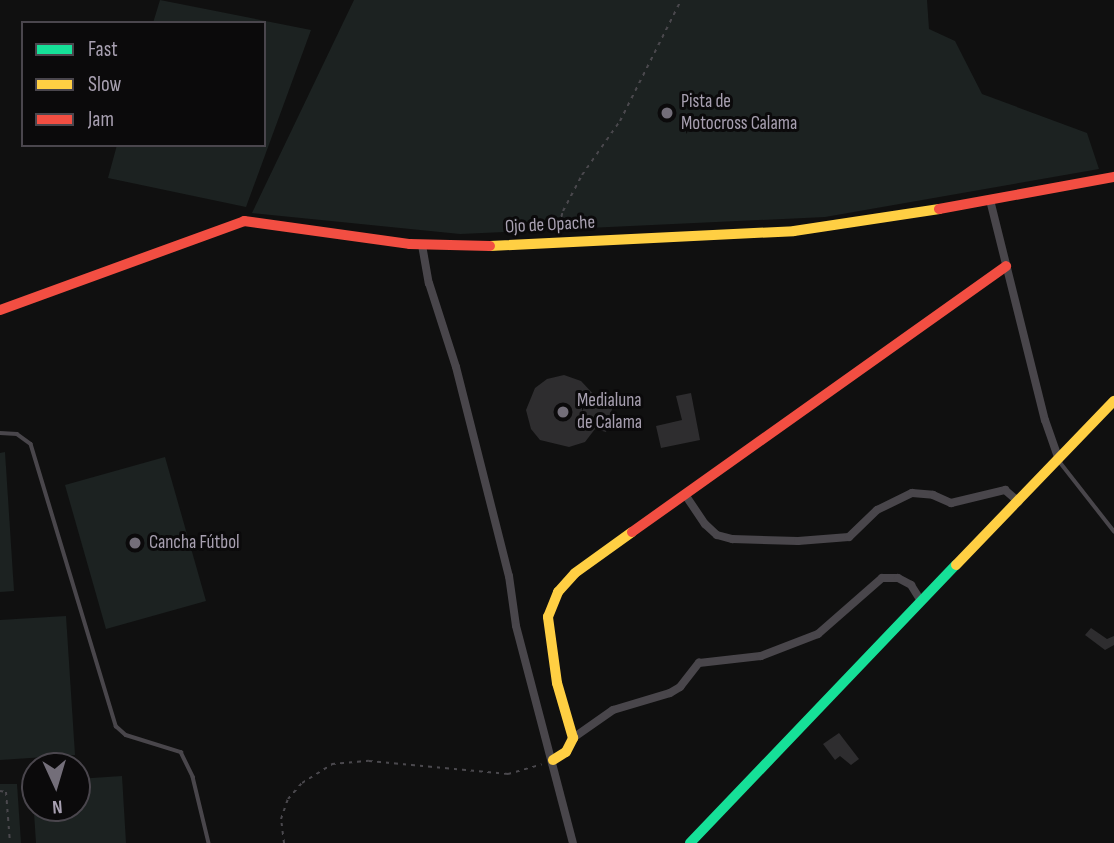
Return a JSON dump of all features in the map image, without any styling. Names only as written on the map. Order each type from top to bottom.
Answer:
[{"type":"street","name":"Ojo de Opache","points":[[0,310],[244,221],[422,245],[463,247],[794,231],[882,219],[1114,177]]},
{"type":"street","points":[[990,200],[1045,420],[1059,460]]},
{"type":"street","points":[[422,245],[429,283],[456,367],[509,576],[516,626],[573,843]]},
{"type":"street","points":[[573,738],[550,640],[548,617],[558,592],[575,572],[686,496],[1006,266]]},
{"type":"street","points":[[690,843],[1114,401]]},
{"type":"street","points":[[686,496],[705,524],[717,535],[732,539],[799,541],[849,537],[877,510],[912,493],[933,495],[951,503],[1005,490],[1019,502]]},
{"type":"street","points":[[553,760],[566,752],[573,738],[613,710],[670,693],[680,687],[699,663],[761,656],[818,634],[882,578],[898,578],[911,585],[920,601]]},
{"type":"lane","points":[[0,433],[16,434],[31,444],[116,726],[125,735],[181,752],[194,777],[209,843]]},
{"type":"lane","points":[[1059,460],[1114,531]]},
{"type":"path","points":[[556,243],[563,211],[582,174],[620,121],[681,0]]},
{"type":"path","points":[[284,843],[281,819],[288,799],[302,783],[332,764],[369,761],[508,774],[522,772],[553,760]]},
{"type":"path","points":[[0,791],[6,792],[10,843]]},
{"type":"shaded area","points":[[160,0],[266,21],[154,21]]},
{"type":"shaded area","name":"Pista de Motocross Calama","points":[[354,0],[927,0],[929,29],[955,41],[982,94],[1087,133],[1099,169],[825,217],[460,234],[252,213]]},
{"type":"shaded area","points":[[266,21],[311,30],[246,207],[108,178],[116,147],[266,147]]},
{"type":"shaded area","points":[[5,452],[14,591],[0,592],[0,453]]},
{"type":"shaded area","name":"Cancha Fútbol","points":[[165,457],[206,601],[106,629],[65,485]]},
{"type":"shaded area","points":[[66,616],[75,752],[21,752],[21,759],[0,760],[0,620]]},
{"type":"shaded area","points":[[122,776],[126,843],[36,843],[35,822],[91,822],[91,778]]},
{"type":"shaded area","points":[[0,784],[17,784],[21,843],[0,843]]},
{"type":"building","name":"Medialuna de Calama","points":[[564,375],[581,381],[597,398],[610,396],[612,409],[606,432],[595,429],[585,442],[569,447],[540,440],[531,429],[526,410],[535,388],[547,379]]},
{"type":"building","points":[[691,393],[700,440],[661,448],[656,426],[682,420],[676,396]]},
{"type":"building","points":[[1091,628],[1107,639],[1114,636],[1114,645],[1105,650],[1085,635]]},
{"type":"building","points":[[839,733],[859,759],[851,765],[840,756],[835,760],[823,744]]},
{"type":"traffic: fast","points":[[690,843],[956,565]]},
{"type":"traffic: slow","points":[[490,246],[794,231],[939,209]]},
{"type":"traffic: slow","points":[[956,565],[1114,401]]},
{"type":"traffic: slow","points":[[553,760],[566,752],[573,738],[557,683],[548,617],[558,592],[575,573],[632,532]]},
{"type":"traffic: jam","points":[[939,209],[1114,177]]},
{"type":"traffic: jam","points":[[0,310],[244,221],[410,244],[490,246]]},
{"type":"traffic: jam","points":[[632,532],[1006,266]]},
{"type":"place","name":"Pista de Motocross Calama","points":[[667,113]]},
{"type":"place","name":"Medialuna de Calama","points":[[563,412]]},
{"type":"place","name":"Cancha Fútbol","points":[[135,543]]}]
